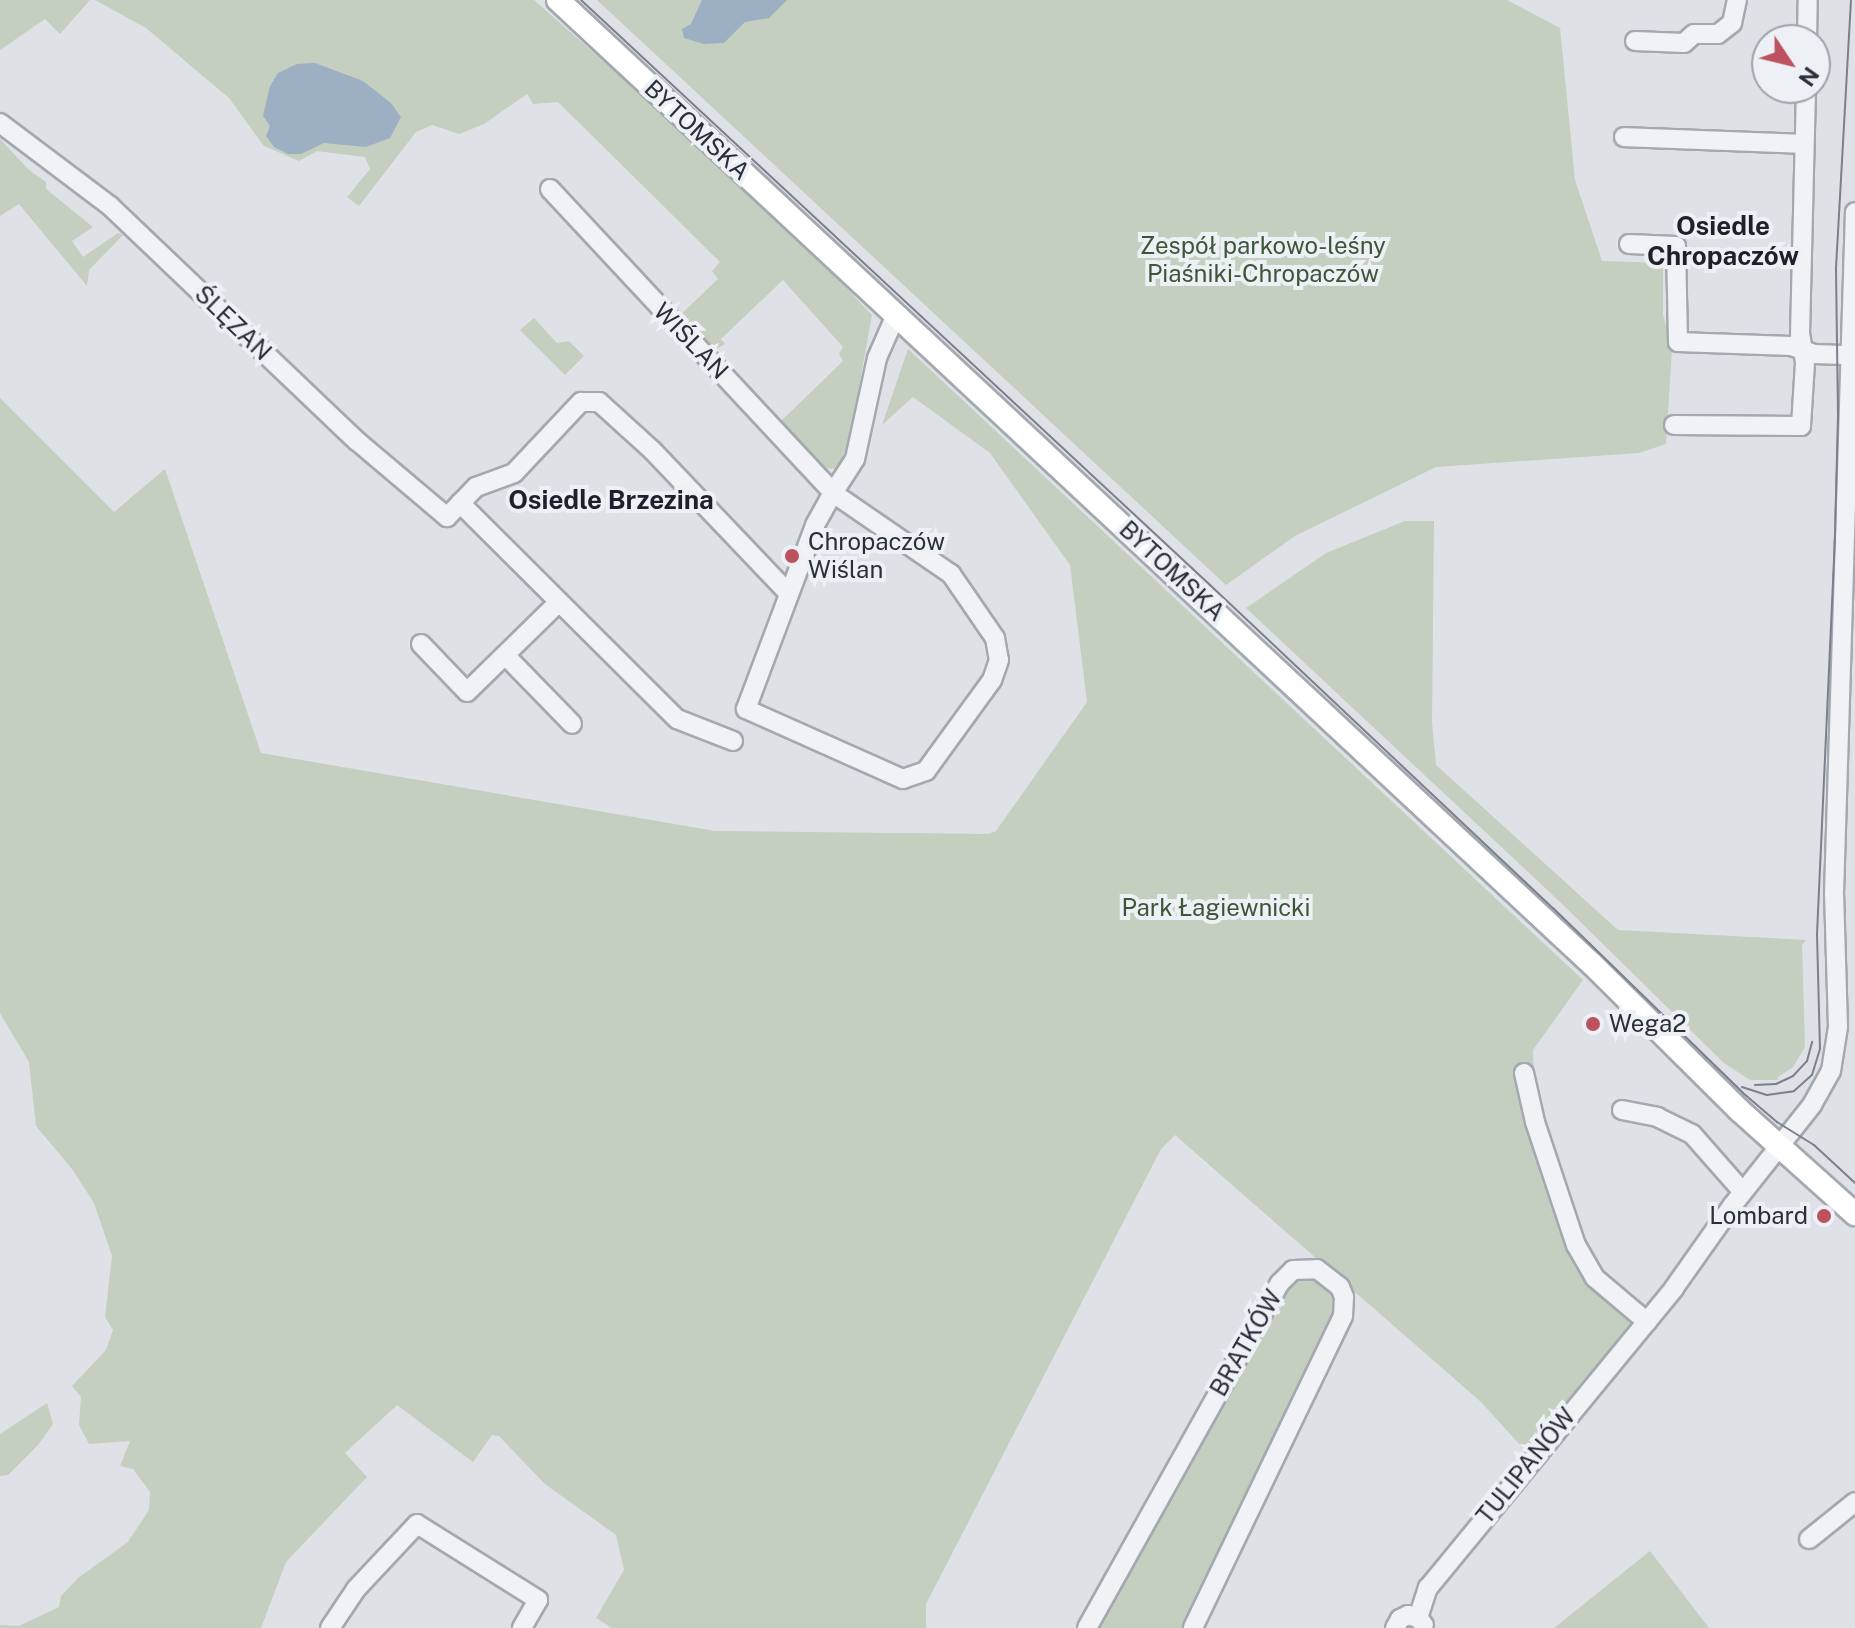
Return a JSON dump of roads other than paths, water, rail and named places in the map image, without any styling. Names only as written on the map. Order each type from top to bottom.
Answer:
[{"type":"main road","name":"BYTOMSKA","points":[[558,0],[895,317],[1226,621],[1593,965],[1780,1147],[1855,1214]]},
{"type":"street","points":[[1635,41],[1684,43],[1694,34],[1718,34],[1732,23],[1737,0]]},
{"type":"street","points":[[1807,24],[1808,1]]},
{"type":"street","points":[[1674,425],[1801,426],[1805,104]]},
{"type":"street","name":"ŚLĘZAN","points":[[0,123],[110,206],[357,441],[447,517],[460,503]]},
{"type":"street","points":[[1624,137],[1804,144]]},
{"type":"street","name":"WIŚLAN","points":[[550,189],[833,493],[951,574],[995,638],[999,649],[996,670],[926,771],[911,779],[896,777],[746,709],[788,593]]},
{"type":"street","name":"TULIPANÓW","points":[[1422,1623],[1428,1588],[1647,1322],[1812,1105],[1831,1071],[1846,1004],[1834,894],[1855,212]]},
{"type":"street","points":[[1629,244],[1676,246],[1678,342],[1791,346],[1803,351],[1851,355]]},
{"type":"street","points":[[733,741],[677,719],[460,503],[476,487],[514,473],[581,402],[599,402],[652,450],[788,593],[833,493],[855,459],[877,358],[895,317]]},
{"type":"street","points":[[421,644],[467,692],[559,602]]},
{"type":"street","points":[[505,655],[572,724]]},
{"type":"street","points":[[1524,1073],[1535,1122],[1576,1245],[1595,1278],[1647,1322]]},
{"type":"street","points":[[1622,1110],[1657,1117],[1692,1134],[1743,1192]]},
{"type":"street","name":"BRATKÓW","points":[[1087,1628],[1280,1283],[1293,1270],[1317,1269],[1340,1287],[1344,1297],[1343,1316],[1193,1628]]},
{"type":"street","points":[[1809,1539],[1855,1502]]},
{"type":"street","points":[[330,1628],[356,1589],[417,1524],[538,1600],[522,1628]]},
{"type":"street","points":[[1395,1628],[1403,1617],[1422,1623]]},
{"type":"water","points":[[702,0],[787,0],[769,18],[745,22],[724,43],[704,44],[684,38],[682,29],[691,24]]},
{"type":"water","points":[[315,63],[363,81],[391,103],[401,117],[390,138],[366,147],[324,143],[301,154],[288,154],[274,147],[266,136],[270,126],[263,116],[270,86],[278,73],[297,64]]},
{"type":"tram line","points":[[581,0],[1210,585],[1553,908],[1743,1093],[1777,1122],[1814,1145],[1855,1183]]},
{"type":"tram line","points":[[1742,1087],[1767,1095],[1794,1091],[1812,1075],[1820,1049],[1817,934],[1835,537],[1838,414],[1836,268],[1851,0]]},
{"type":"tram line","points":[[1755,1085],[1776,1084],[1793,1076],[1807,1061],[1812,1042]]},
{"type":"place","name":"Chropaczów Wiślan","points":[[792,556]]},
{"type":"place","name":"Wega2","points":[[1593,1024]]},
{"type":"place","name":"Lombard","points":[[1824,1216]]},
{"type":"district","name":"Osiedle Chropaczów","points":[[1723,241]]},
{"type":"district","name":"Osiedle Brzezina","points":[[611,500]]},
{"type":"park label","name":"Zespół parkowo-leśny Piaśniki-Chropaczów","points":[[1263,260]]},
{"type":"park label","name":"Park Łagiewnicki","points":[[1216,908]]}]
